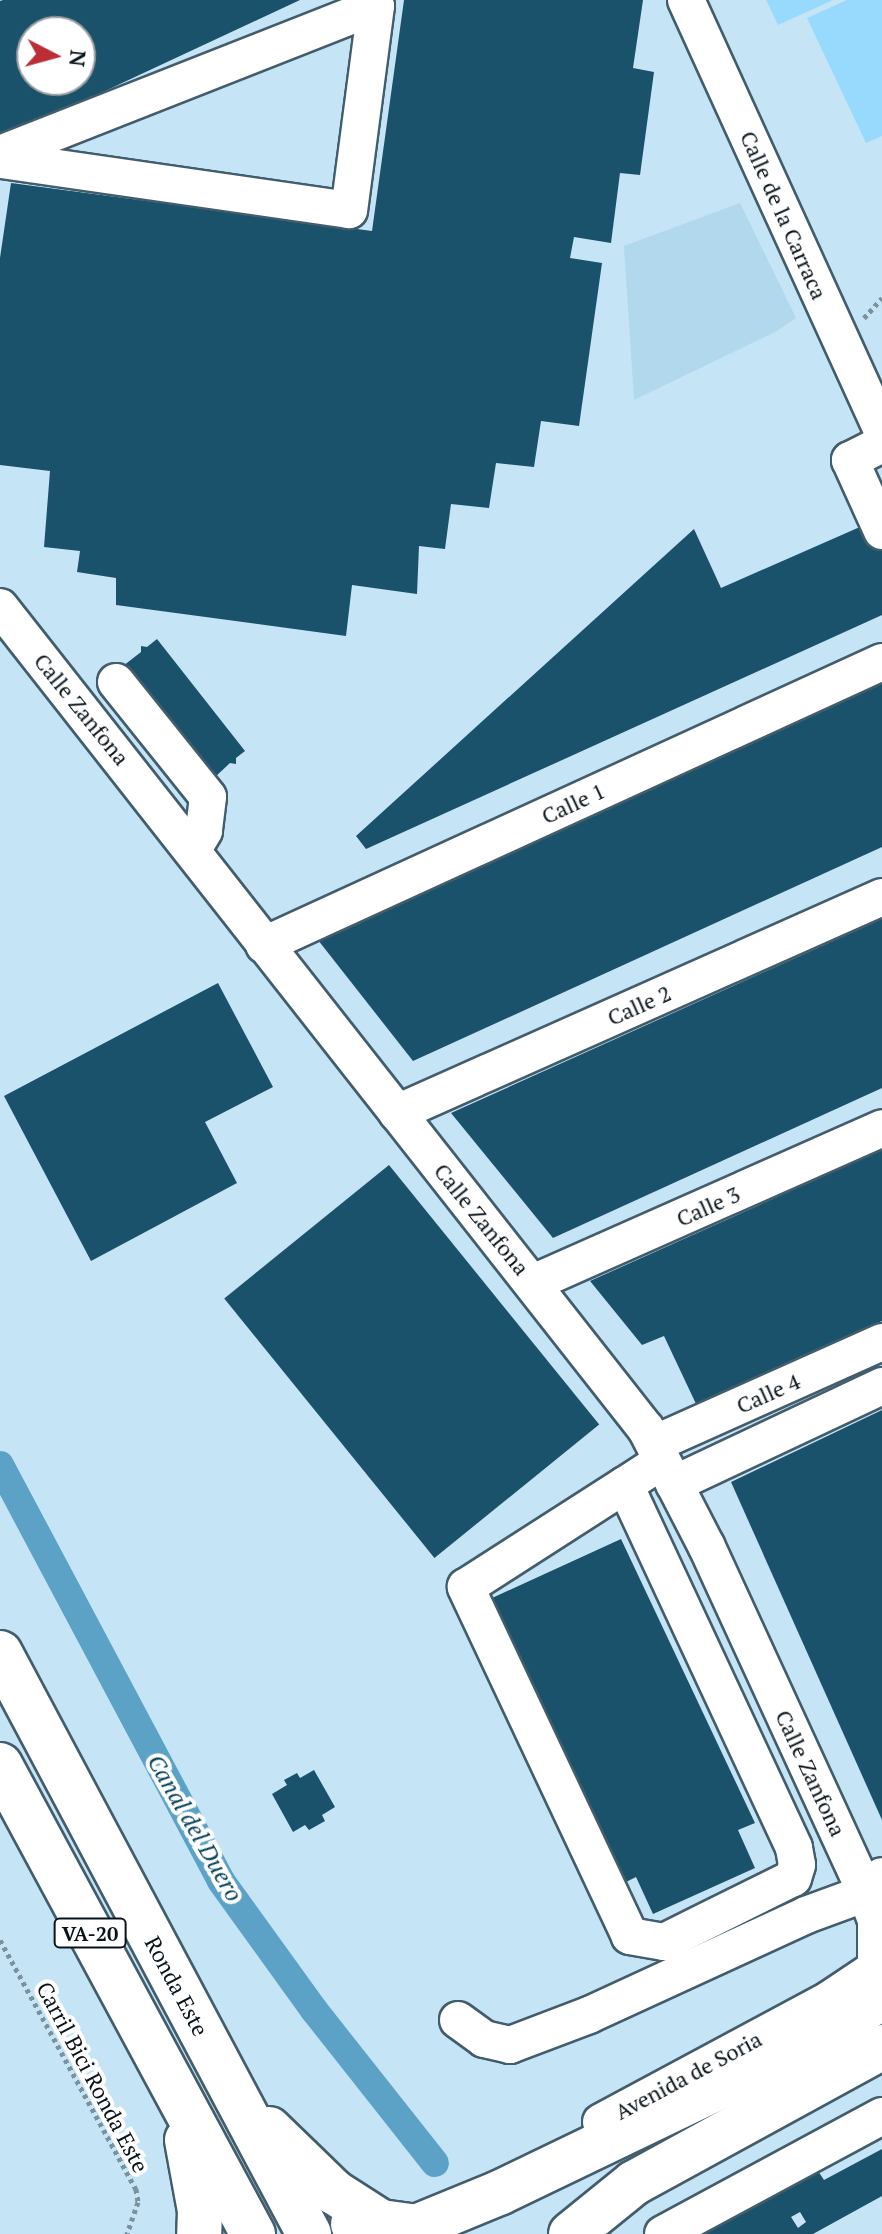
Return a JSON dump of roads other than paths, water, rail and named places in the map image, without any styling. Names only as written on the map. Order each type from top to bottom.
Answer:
[{"type":"main road","name":"Ronda Este","points":[[0,1653],[309,2234]]},
{"type":"main road","name":"VA-20","points":[[0,1765],[179,2102],[253,2234]]},
{"type":"main road","name":"Avenida de Soria","points":[[309,2234],[345,2224],[408,2228],[499,2193],[796,2050],[880,1977]]},
{"type":"main road","points":[[571,2234],[634,2183],[882,2047]]},
{"type":"main road","points":[[234,2092],[316,2177],[408,2228]]},
{"type":"main road","points":[[179,2102],[200,2211],[199,2234]]},
{"type":"street","name":"Calle de la Carraca","points":[[686,0],[882,431]]},
{"type":"street","points":[[0,154],[376,6],[349,210],[0,160]]},
{"type":"street","points":[[882,444],[850,460],[882,531]]},
{"type":"street","name":"Calle Zanfona","points":[[0,607],[533,1283],[664,1463],[811,1774],[877,1892],[880,1977]]},
{"type":"street","name":"Calle 1","points":[[264,945],[882,662]]},
{"type":"street","points":[[116,682],[208,797],[204,831],[193,849]]},
{"type":"street","name":"Calle 2","points":[[397,1113],[882,897]]},
{"type":"street","name":"Calle 3","points":[[533,1283],[882,1128]]},
{"type":"street","name":"Calle 4","points":[[664,1463],[882,1342]]},
{"type":"street","points":[[625,1485],[794,1848],[797,1865],[793,1878],[664,1942],[630,1936],[466,1587],[625,1485],[664,1463],[882,1386]]},
{"type":"street","points":[[767,1792],[811,1774]]},
{"type":"street","points":[[458,2020],[484,2039],[510,2045],[589,2015],[806,1915],[877,1892]]},
{"type":"street","points":[[663,2234],[882,2116]]},
{"type":"waterway","name":"Canal del Duero","points":[[0,1465],[221,1881],[314,2010],[435,2163]]}]
